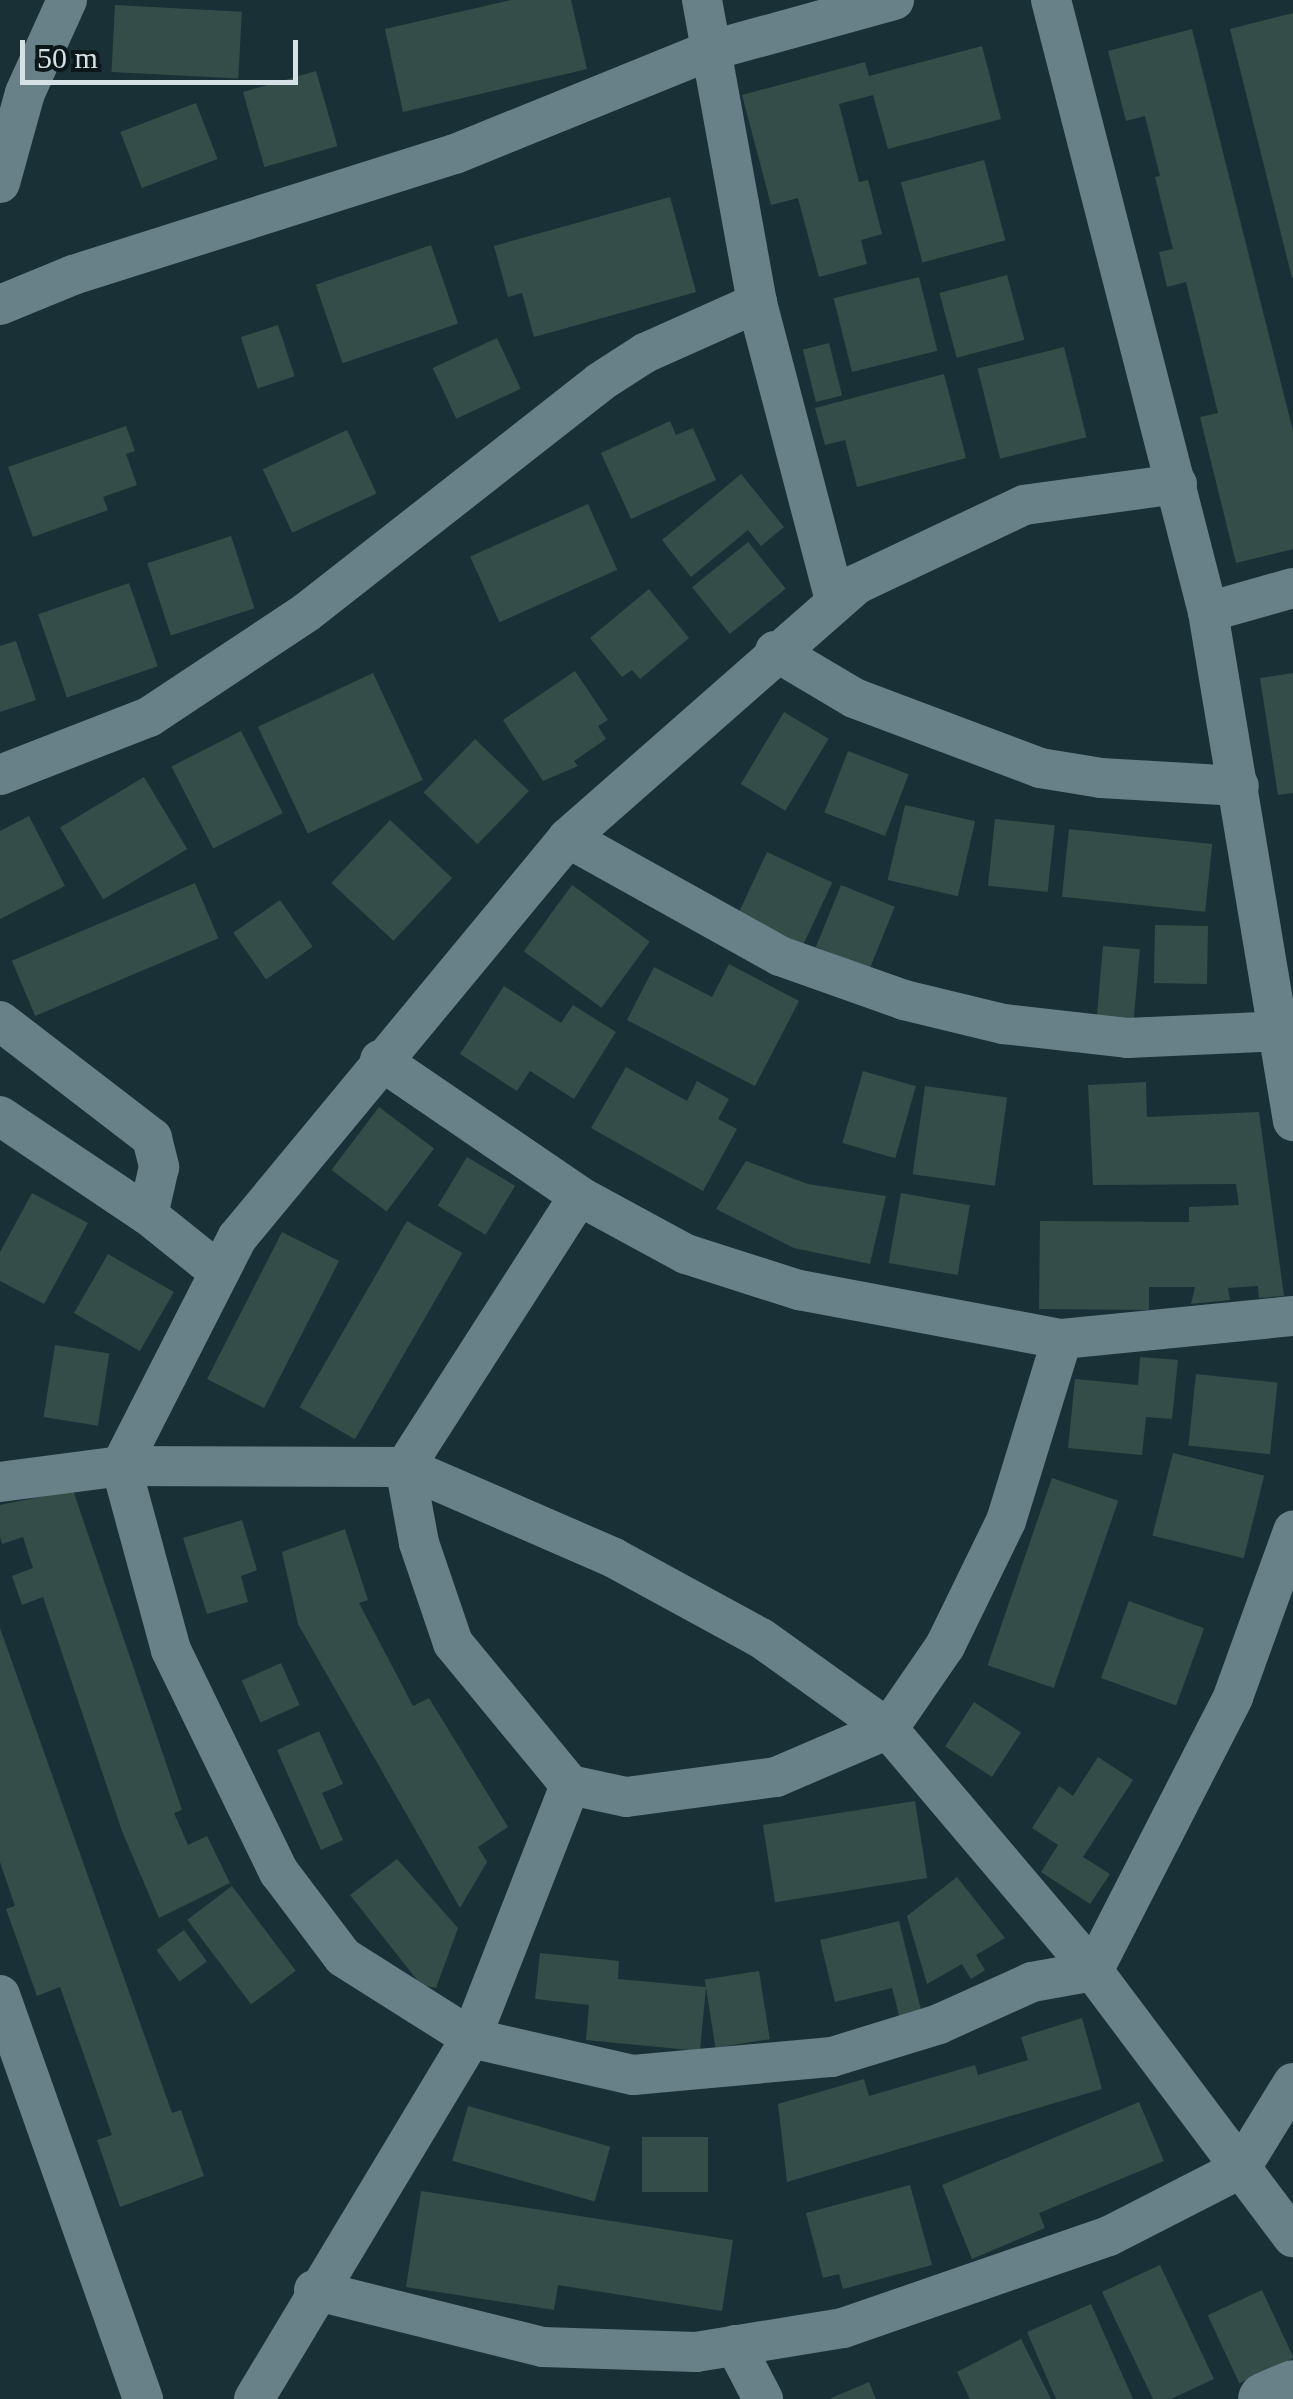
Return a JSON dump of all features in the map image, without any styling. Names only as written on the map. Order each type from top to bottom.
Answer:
[{"type":"street","points":[[0,183],[25,93],[67,0]]},
{"type":"street","points":[[702,0],[757,303],[836,600]]},
{"type":"street","points":[[0,304],[73,275],[439,160],[710,51],[894,0]]},
{"type":"street","points":[[1051,0],[1208,612],[1293,1121]]},
{"type":"street","points":[[0,774],[149,716],[307,612],[600,382],[645,353],[757,303]]},
{"type":"street","points":[[1093,1971],[1032,1982],[939,2024],[832,2056],[740,2070],[633,2075],[471,2038],[344,1957],[279,1872],[171,1650],[121,1466],[237,1238],[380,1060],[568,838],[836,600],[912,553],[1024,505],[1178,484]]},
{"type":"street","points":[[1208,612],[1293,588]]},
{"type":"street","points":[[775,651],[854,698],[1040,768],[1239,786]]},
{"type":"street","points":[[568,838],[780,956],[904,1000],[1003,1024],[1126,1038],[1279,1031]]},
{"type":"street","points":[[0,1021],[152,1138],[159,1167],[148,1215]]},
{"type":"street","points":[[380,1060],[579,1196],[686,1254],[798,1290],[1062,1339],[1293,1316]]},
{"type":"street","points":[[0,1116],[148,1215],[218,1272]]},
{"type":"street","points":[[579,1196],[406,1467],[419,1543],[452,1643],[570,1785],[626,1796],[776,1777],[888,1729],[945,1646],[1006,1521],[1062,1339]]},
{"type":"street","points":[[0,1482],[121,1466],[406,1467],[614,1558],[761,1638],[888,1729],[1093,1971],[1293,2237]]},
{"type":"street","points":[[1093,1971],[1233,1698],[1293,1532]]},
{"type":"street","points":[[254,2399],[314,2290],[471,2038],[570,1785]]},
{"type":"street","points":[[0,1995],[143,2399]]},
{"type":"street","points":[[314,2290],[543,2346],[696,2352],[843,2328],[1109,2236],[1240,2168],[1289,2096]]},
{"type":"street","points":[[735,2345],[763,2399]]},
{"type":"street","points":[[1265,2399],[1293,2386]]},
{"type":"building","points":[[511,0],[571,0],[587,69],[403,112],[385,29]]},
{"type":"building","points":[[115,5],[242,12],[238,79],[111,72]]},
{"type":"building","points":[[1293,13],[1293,278],[1292,278],[1230,29]]},
{"type":"building","points":[[1192,29],[1293,431],[1293,549],[1236,563],[1200,417],[1218,413],[1186,282],[1167,287],[1159,252],[1173,249],[1145,116],[1126,121],[1108,51]]},
{"type":"building","points":[[982,46],[1001,119],[888,149],[873,95],[839,104],[859,182],[868,180],[882,234],[861,240],[867,264],[819,277],[798,198],[771,205],[742,95],[865,62],[869,76]]},
{"type":"building","points":[[316,71],[337,146],[264,167],[243,92]]},
{"type":"building","points":[[196,103],[218,159],[142,188],[120,132]]},
{"type":"building","points":[[984,160],[1005,240],[922,262],[901,182]]},
{"type":"building","points":[[670,197],[696,292],[534,337],[522,293],[508,297],[494,246]]},
{"type":"building","points":[[431,245],[458,323],[343,363],[316,285]]},
{"type":"building","points":[[1007,275],[1024,340],[957,358],[939,293]]},
{"type":"building","points":[[919,277],[937,351],[852,372],[834,298]]},
{"type":"building","points":[[278,325],[295,376],[258,388],[241,337]]},
{"type":"building","points":[[497,338],[521,389],[456,419],[433,368]]},
{"type":"building","points":[[829,343],[842,395],[816,402],[803,350]]},
{"type":"building","points":[[1064,347],[1086,437],[1000,459],[978,369]]},
{"type":"building","points":[[944,374],[966,458],[857,487],[845,440],[825,445],[815,408]]},
{"type":"building","points":[[670,421],[676,435],[693,428],[716,480],[631,519],[601,453]]},
{"type":"building","points":[[126,426],[135,451],[126,454],[137,485],[103,497],[108,510],[33,537],[8,467]]},
{"type":"building","points":[[347,430],[377,493],[292,533],[263,469]]},
{"type":"building","points":[[741,474],[784,527],[761,546],[748,530],[691,577],[662,540]]},
{"type":"building","points":[[588,504],[617,570],[499,622],[470,556]]},
{"type":"building","points":[[231,536],[254,608],[171,635],[147,563]]},
{"type":"building","points":[[748,542],[786,589],[730,634],[692,587]]},
{"type":"building","points":[[129,583],[158,666],[67,697],[38,614]]},
{"type":"building","points":[[649,589],[689,638],[640,679],[632,670],[622,677],[590,638]]},
{"type":"building","points":[[16,641],[36,700],[0,712],[0,646]]},
{"type":"building","points":[[575,671],[608,720],[598,726],[606,739],[574,761],[578,766],[543,781],[503,720]]},
{"type":"building","points":[[373,673],[423,780],[308,834],[258,727]]},
{"type":"building","points":[[1293,673],[1293,793],[1278,795],[1260,678]]},
{"type":"building","points":[[784,712],[829,739],[785,811],[741,784]]},
{"type":"building","points":[[241,731],[283,813],[213,848],[172,766]]},
{"type":"building","points":[[475,739],[529,791],[478,844],[424,792]]},
{"type":"building","points":[[848,751],[909,774],[885,836],[824,813]]},
{"type":"building","points":[[144,777],[187,849],[103,899],[60,827]]},
{"type":"building","points":[[905,805],[975,821],[958,896],[888,880]]},
{"type":"building","points":[[29,816],[65,886],[0,919],[0,831]]},
{"type":"building","points":[[995,819],[1055,825],[1048,892],[988,886]]},
{"type":"building","points":[[390,820],[452,878],[394,941],[331,883]]},
{"type":"building","points":[[1069,829],[1212,844],[1205,912],[1062,897]]},
{"type":"building","points":[[767,852],[832,882],[801,949],[736,919]]},
{"type":"building","points":[[195,883],[218,938],[35,1016],[12,961]]},
{"type":"building","points":[[572,885],[650,941],[601,1008],[524,951]]},
{"type":"building","points":[[841,885],[895,907],[870,969],[816,947]]},
{"type":"building","points":[[280,900],[313,947],[266,979],[233,933]]},
{"type":"building","points":[[1155,925],[1208,926],[1207,984],[1154,983]]},
{"type":"building","points":[[1103,946],[1140,949],[1133,1025],[1096,1022]]},
{"type":"building","points":[[729,964],[799,1001],[755,1086],[627,1020],[654,967],[712,997]]},
{"type":"building","points":[[504,986],[561,1023],[573,1005],[616,1032],[574,1099],[530,1071],[517,1091],[460,1054]]},
{"type":"building","points":[[626,1067],[687,1101],[697,1081],[729,1099],[718,1119],[737,1129],[703,1191],[591,1128]]},
{"type":"building","points":[[863,1071],[916,1086],[895,1158],[842,1143]]},
{"type":"building","points":[[1146,1082],[1147,1117],[1259,1112],[1284,1296],[1259,1298],[1258,1286],[1228,1288],[1230,1300],[1191,1304],[1195,1287],[1149,1287],[1149,1310],[1039,1309],[1040,1221],[1189,1222],[1189,1207],[1239,1205],[1236,1184],[1093,1185],[1088,1085]]},
{"type":"building","points":[[925,1086],[1007,1098],[995,1186],[913,1174]]},
{"type":"building","points":[[379,1107],[434,1149],[387,1212],[331,1170]]},
{"type":"building","points":[[467,1157],[515,1186],[486,1235],[438,1206]]},
{"type":"building","points":[[746,1161],[808,1184],[886,1196],[870,1264],[794,1248],[716,1209]]},
{"type":"building","points":[[32,1193],[88,1223],[44,1304],[0,1281],[0,1252]]},
{"type":"building","points":[[901,1193],[970,1205],[958,1275],[889,1263]]},
{"type":"building","points":[[407,1221],[462,1253],[355,1439],[300,1407]]},
{"type":"building","points":[[282,1232],[339,1261],[264,1408],[207,1379]]},
{"type":"building","points":[[108,1254],[174,1292],[140,1351],[74,1313]]},
{"type":"building","points":[[55,1345],[109,1354],[98,1426],[44,1417]]},
{"type":"building","points":[[1140,1357],[1178,1360],[1172,1419],[1146,1417],[1142,1455],[1068,1448],[1075,1379],[1138,1385]]},
{"type":"building","points":[[1196,1374],[1278,1383],[1270,1454],[1188,1446]]},
{"type":"building","points":[[1173,1453],[1264,1476],[1244,1558],[1152,1535]]},
{"type":"building","points":[[1052,1478],[1118,1501],[1054,1688],[988,1665]]},
{"type":"building","points":[[73,1490],[182,1810],[174,1813],[188,1845],[207,1836],[230,1883],[159,1918],[122,1831],[43,1597],[22,1605],[12,1576],[33,1568],[23,1537],[2,1544],[0,1537],[0,1505]]},
{"type":"building","points":[[242,1520],[257,1570],[241,1576],[248,1602],[207,1614],[183,1538]]},
{"type":"building","points":[[345,1529],[368,1600],[359,1603],[413,1706],[429,1698],[508,1827],[478,1847],[487,1862],[460,1908],[298,1624],[282,1552]]},
{"type":"building","points":[[1129,1601],[1204,1628],[1176,1705],[1101,1678]]},
{"type":"building","points":[[0,1628],[172,2113],[181,2110],[204,2176],[120,2207],[97,2140],[112,2135],[60,1987],[37,1996],[6,1909],[15,1906],[0,1862]]},
{"type":"building","points":[[281,1663],[300,1705],[260,1723],[242,1680]]},
{"type":"building","points":[[974,1702],[1021,1732],[992,1777],[945,1746]]},
{"type":"building","points":[[319,1731],[343,1784],[322,1793],[343,1840],[321,1850],[277,1750]]},
{"type":"building","points":[[1098,1757],[1133,1780],[1083,1857],[1110,1874],[1090,1904],[1041,1872],[1058,1845],[1032,1828],[1059,1786],[1073,1796]]},
{"type":"building","points":[[915,1801],[927,1878],[775,1902],[763,1825]]},
{"type":"building","points":[[397,1859],[458,1928],[436,1988],[421,1985],[350,1895]]},
{"type":"building","points":[[957,1877],[1005,1938],[976,1955],[985,1970],[971,1979],[962,1964],[927,1984],[907,1916]]},
{"type":"building","points":[[232,1886],[296,1971],[251,2004],[187,1920]]},
{"type":"building","points":[[899,1921],[922,2014],[900,2019],[892,1988],[835,2002],[820,1940]]},
{"type":"building","points":[[184,1930],[207,1962],[179,1982],[156,1950]]},
{"type":"building","points":[[540,1953],[619,1961],[618,1979],[706,1987],[700,2051],[586,2040],[589,2005],[535,1999]]},
{"type":"building","points":[[759,1971],[770,2039],[715,2048],[705,1980]]},
{"type":"building","points":[[1082,2018],[1102,2089],[787,2182],[778,2104],[864,2079],[869,2096],[975,2065],[978,2075],[1028,2060],[1021,2037]]},
{"type":"building","points":[[1139,2102],[1164,2161],[1039,2213],[1045,2228],[972,2259],[942,2185]]},
{"type":"building","points":[[468,2106],[610,2147],[595,2202],[452,2161]]},
{"type":"building","points":[[642,2137],[708,2137],[708,2192],[642,2192]]},
{"type":"building","points":[[910,2185],[932,2265],[843,2289],[839,2274],[823,2278],[806,2213]]},
{"type":"building","points":[[421,2191],[733,2240],[722,2311],[558,2285],[554,2310],[406,2287]]},
{"type":"building","points":[[1160,2265],[1214,2379],[1171,2399],[1153,2399],[1102,2292]]},
{"type":"building","points":[[1262,2290],[1293,2358],[1239,2383],[1208,2315]]},
{"type":"building","points":[[1091,2304],[1133,2399],[1056,2399],[1027,2332]]},
{"type":"building","points":[[1021,2339],[1051,2399],[970,2399],[957,2372]]},
{"type":"building","points":[[869,2382],[876,2399],[829,2399]]}]
